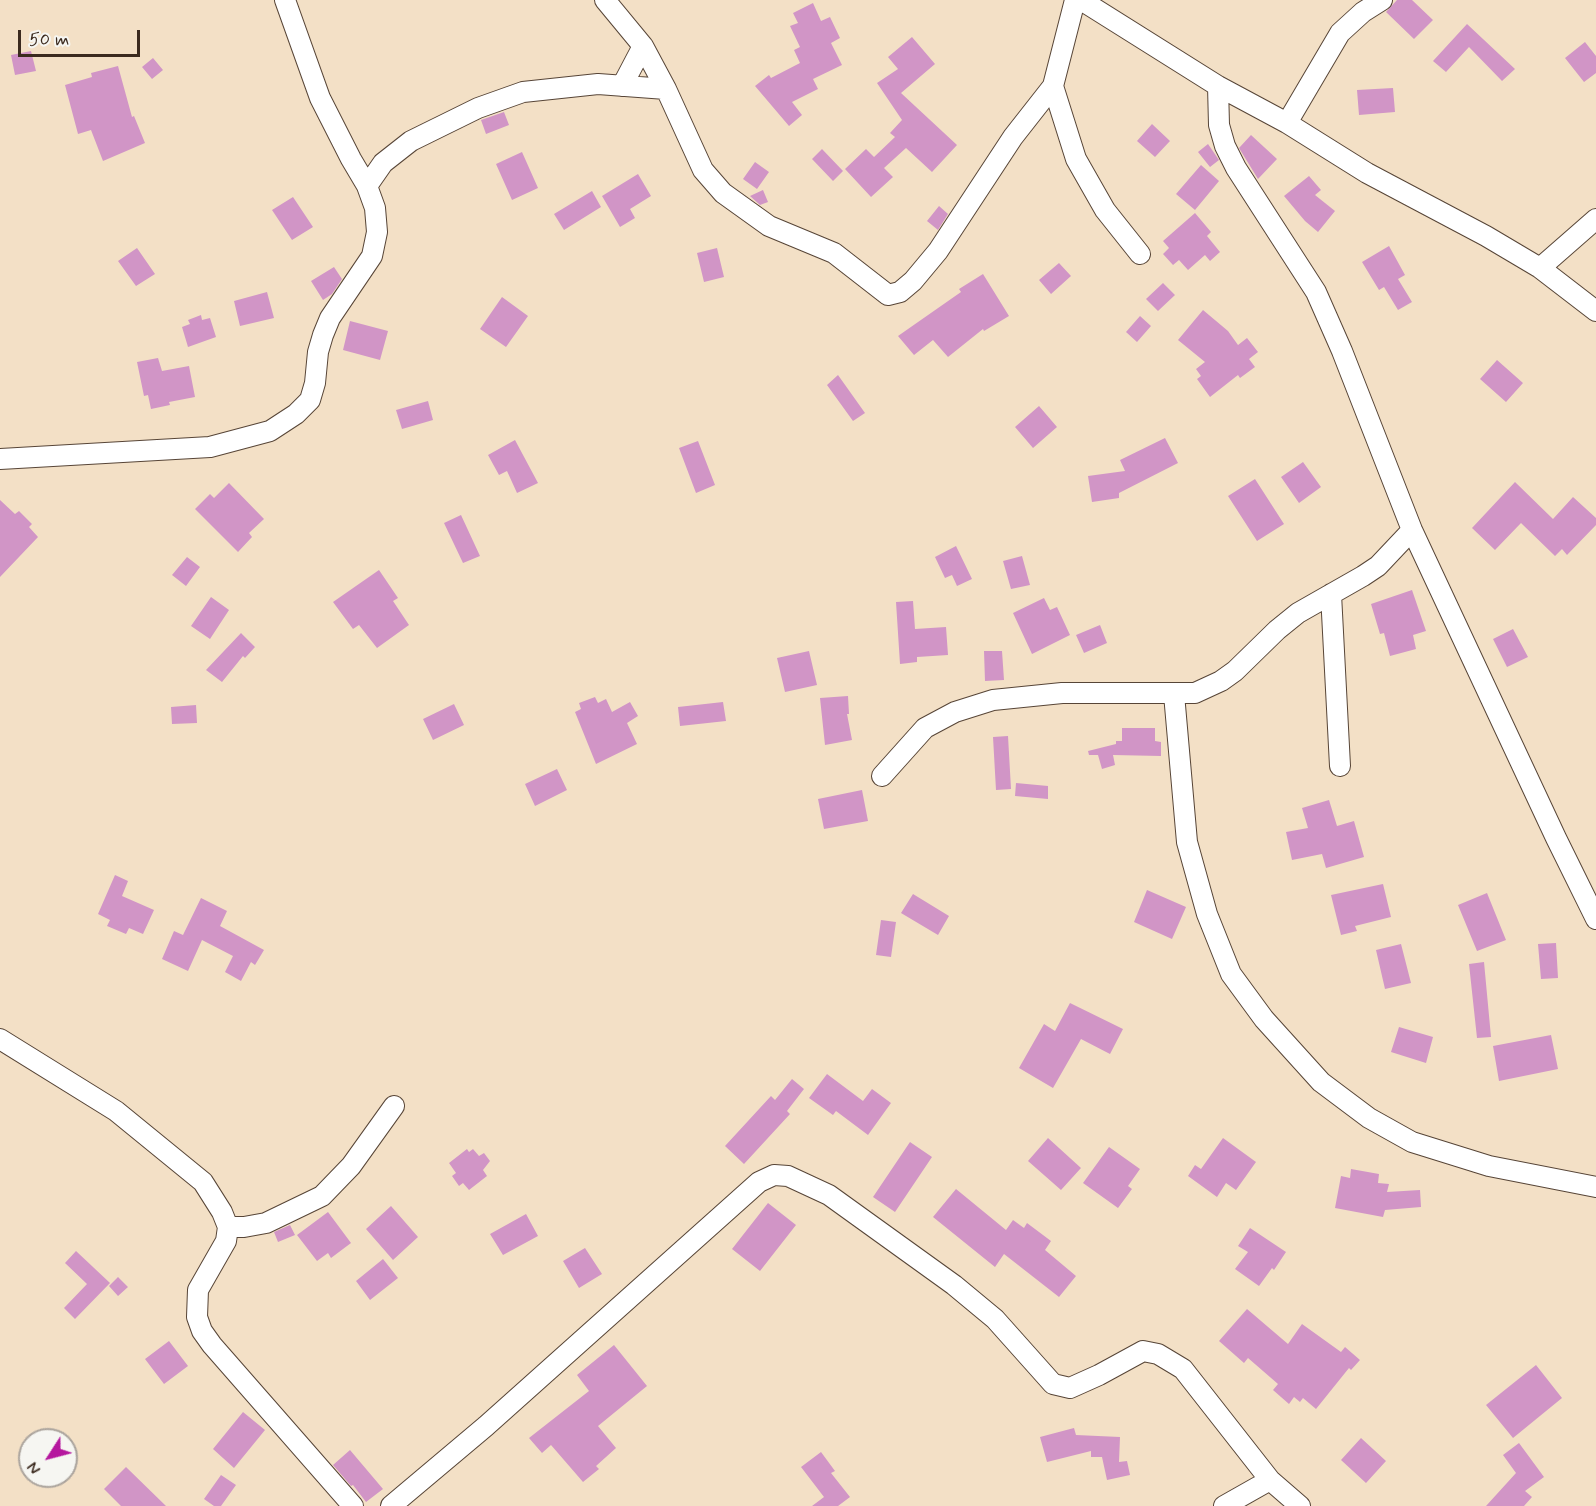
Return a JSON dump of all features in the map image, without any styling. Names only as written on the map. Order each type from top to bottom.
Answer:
[{"type":"street","points":[[0,459],[210,447],[270,431],[296,414],[310,400],[323,334],[330,318],[372,256],[378,232],[375,208],[367,186],[320,98],[285,0]]},
{"type":"street","points":[[605,0],[643,46],[704,170],[723,193],[769,226],[834,253],[888,295],[900,292],[914,281],[938,251],[1012,137],[1053,86],[1075,0]]},
{"type":"street","points":[[1081,0],[1218,86],[1540,268],[1596,311]]},
{"type":"street","points":[[1287,123],[1340,33],[1363,12],[1382,0]]},
{"type":"street","points":[[622,86],[643,46]]},
{"type":"street","points":[[367,186],[383,163],[411,141],[478,108],[523,92],[598,84],[666,89]]},
{"type":"street","points":[[1053,86],[1076,159],[1105,210],[1140,254]]},
{"type":"street","points":[[1218,86],[1219,125],[1225,146],[1236,168],[1316,292],[1342,351],[1412,530],[1596,919]]},
{"type":"street","points":[[351,159],[383,163]]},
{"type":"street","points":[[1540,268],[1596,219]]},
{"type":"street","points":[[882,776],[925,728],[955,712],[993,700],[1062,693],[1195,693],[1221,681],[1298,613],[1378,566],[1412,530]]},
{"type":"street","points":[[1331,594],[1340,766]]},
{"type":"street","points":[[1174,694],[1187,842],[1208,914],[1231,974],[1264,1019],[1321,1082],[1369,1118],[1412,1142],[1489,1166],[1596,1187]]},
{"type":"street","points":[[0,1039],[116,1111],[203,1182],[222,1212],[228,1227],[226,1241],[198,1290],[196,1317],[202,1331],[353,1506]]},
{"type":"street","points":[[228,1227],[244,1227],[266,1222],[322,1196],[351,1166],[394,1106]]},
{"type":"street","points":[[392,1506],[486,1426],[759,1182],[774,1175],[788,1176],[829,1195],[954,1285],[995,1319],[1053,1384],[1070,1388],[1143,1351],[1158,1354],[1183,1369],[1270,1480],[1300,1506]]},
{"type":"street","points":[[1224,1506],[1270,1480]]},
{"type":"building","points":[[1397,0],[1412,0],[1433,20],[1414,39],[1386,12]]},
{"type":"building","points":[[813,3],[821,21],[830,17],[840,38],[831,43],[842,65],[813,79],[818,89],[792,102],[802,115],[789,126],[755,86],[769,75],[771,78],[800,63],[794,50],[800,47],[790,26],[798,23],[793,13]]},
{"type":"building","points":[[1467,24],[1515,69],[1502,81],[1469,47],[1446,72],[1433,61]]},
{"type":"building","points":[[912,37],[935,64],[901,93],[957,145],[932,172],[906,148],[884,168],[893,177],[871,197],[845,169],[866,149],[874,157],[895,137],[890,133],[902,120],[877,83],[898,69],[888,57]]},
{"type":"building","points":[[1585,42],[1596,56],[1596,73],[1584,82],[1565,58]]},
{"type":"building","points":[[31,51],[36,71],[15,75],[11,55]]},
{"type":"building","points":[[153,58],[163,70],[152,79],[142,67]]},
{"type":"building","points":[[118,66],[132,117],[134,116],[145,143],[103,161],[91,130],[78,134],[65,85],[92,77],[91,73]]},
{"type":"building","points":[[1393,88],[1395,112],[1359,115],[1357,90]]},
{"type":"building","points":[[504,112],[509,125],[486,134],[481,120]]},
{"type":"building","points":[[1152,124],[1170,141],[1155,157],[1137,141]]},
{"type":"building","points":[[1251,135],[1277,159],[1258,179],[1239,148]]},
{"type":"building","points":[[1208,144],[1219,160],[1210,167],[1198,152]]},
{"type":"building","points":[[822,149],[843,171],[833,181],[812,159]]},
{"type":"building","points":[[522,152],[538,188],[512,200],[496,164]]},
{"type":"building","points":[[755,162],[769,172],[757,189],[743,179]]},
{"type":"building","points":[[1201,165],[1219,181],[1195,210],[1176,194]]},
{"type":"building","points":[[638,174],[651,196],[630,209],[635,218],[620,227],[602,196]]},
{"type":"building","points":[[1309,176],[1321,190],[1315,195],[1335,211],[1318,232],[1305,221],[1284,196]]},
{"type":"building","points":[[763,190],[768,202],[760,205],[750,196]]},
{"type":"building","points":[[592,191],[601,207],[564,230],[554,214]]},
{"type":"building","points":[[293,197],[313,227],[292,240],[272,210]]},
{"type":"building","points":[[939,206],[948,214],[938,230],[927,221]]},
{"type":"building","points":[[1195,213],[1211,232],[1207,236],[1220,252],[1210,261],[1205,255],[1188,270],[1179,260],[1173,265],[1163,254],[1169,248],[1163,241]]},
{"type":"building","points":[[1389,246],[1405,275],[1398,279],[1412,302],[1398,310],[1384,287],[1379,290],[1362,262]]},
{"type":"building","points":[[137,248],[155,274],[136,286],[118,261]]},
{"type":"building","points":[[717,248],[724,277],[704,282],[697,253]]},
{"type":"building","points":[[1059,263],[1071,276],[1051,294],[1039,280]]},
{"type":"building","points":[[334,267],[342,279],[332,294],[323,300],[311,281]]},
{"type":"building","points":[[983,274],[1009,316],[984,331],[983,329],[948,357],[933,340],[914,355],[898,336],[961,292],[959,289]]},
{"type":"building","points":[[1163,283],[1175,295],[1158,311],[1146,299]]},
{"type":"building","points":[[267,292],[274,318],[240,326],[234,301]]},
{"type":"building","points":[[502,297],[528,316],[506,347],[480,329]]},
{"type":"building","points":[[1203,310],[1228,331],[1238,345],[1247,338],[1258,352],[1249,359],[1255,367],[1240,378],[1238,375],[1210,397],[1197,379],[1201,376],[1196,369],[1205,362],[1178,340]]},
{"type":"building","points":[[201,315],[202,320],[210,318],[216,337],[188,347],[182,327],[190,324],[188,320]]},
{"type":"building","points":[[1140,316],[1151,326],[1137,342],[1126,332]]},
{"type":"building","points":[[350,321],[388,331],[380,360],[343,350]]},
{"type":"building","points":[[158,358],[162,371],[189,366],[195,397],[169,402],[170,405],[151,409],[148,395],[144,396],[137,362]]},
{"type":"building","points":[[1497,360],[1523,383],[1506,402],[1480,379]]},
{"type":"building","points":[[838,375],[865,413],[853,421],[827,385]]},
{"type":"building","points":[[428,401],[433,420],[402,429],[396,410]]},
{"type":"building","points":[[1039,406],[1057,427],[1033,448],[1015,427]]},
{"type":"building","points":[[1165,438],[1178,463],[1119,493],[1119,498],[1092,502],[1088,476],[1125,471],[1120,460]]},
{"type":"building","points":[[515,440],[538,483],[517,493],[507,471],[499,475],[488,455]]},
{"type":"building","points":[[698,441],[715,485],[696,493],[679,448]]},
{"type":"building","points":[[1303,462],[1321,487],[1299,503],[1281,477]]},
{"type":"building","points":[[1255,479],[1284,524],[1257,541],[1228,496]]},
{"type":"building","points":[[1515,482],[1553,519],[1573,497],[1596,518],[1596,525],[1567,555],[1562,549],[1555,556],[1521,523],[1495,550],[1472,528]]},
{"type":"building","points":[[229,483],[264,519],[249,533],[252,537],[238,552],[195,509],[210,494],[214,498]]},
{"type":"building","points":[[0,500],[15,514],[19,511],[32,524],[29,527],[38,537],[0,577]]},
{"type":"building","points":[[461,515],[480,556],[463,563],[444,523]]},
{"type":"building","points":[[956,546],[972,579],[957,586],[952,575],[945,578],[935,557]]},
{"type":"building","points":[[1022,556],[1030,585],[1011,589],[1003,561]]},
{"type":"building","points":[[187,557],[200,567],[186,586],[172,575]]},
{"type":"building","points":[[379,570],[398,598],[393,601],[409,625],[377,648],[359,625],[353,629],[333,602]]},
{"type":"building","points":[[1412,590],[1426,631],[1413,635],[1416,649],[1390,656],[1384,633],[1380,634],[1371,604]]},
{"type":"building","points":[[211,597],[229,610],[210,639],[191,626]]},
{"type":"building","points":[[1044,598],[1050,610],[1057,607],[1070,635],[1032,654],[1013,613]]},
{"type":"building","points":[[913,601],[915,629],[946,627],[948,655],[917,657],[917,662],[900,664],[896,602]]},
{"type":"building","points":[[1100,625],[1107,643],[1084,653],[1076,635]]},
{"type":"building","points":[[1513,629],[1528,657],[1507,667],[1493,639]]},
{"type":"building","points":[[241,633],[255,647],[245,658],[243,656],[222,682],[206,670]]},
{"type":"building","points":[[809,651],[817,685],[785,692],[777,658]]},
{"type":"building","points":[[984,651],[1002,651],[1004,680],[985,681]]},
{"type":"building","points":[[848,696],[849,714],[847,714],[852,740],[825,745],[820,698]]},
{"type":"building","points":[[595,697],[598,703],[606,699],[612,712],[630,702],[638,716],[627,723],[637,744],[596,764],[575,712],[581,709],[579,703]]},
{"type":"building","points":[[723,702],[726,721],[680,726],[678,707]]},
{"type":"building","points":[[454,704],[464,725],[433,740],[423,719]]},
{"type":"building","points":[[196,705],[197,723],[172,724],[171,707]]},
{"type":"building","points":[[1122,728],[1155,728],[1155,741],[1161,742],[1161,756],[1113,755],[1115,765],[1102,769],[1098,755],[1089,755],[1088,751],[1122,741]]},
{"type":"building","points":[[1008,736],[1011,789],[996,790],[993,737]]},
{"type":"building","points":[[557,769],[567,790],[535,806],[525,784]]},
{"type":"building","points":[[1016,783],[1048,786],[1048,799],[1015,796]]},
{"type":"building","points":[[862,790],[868,821],[824,829],[818,799]]},
{"type":"building","points":[[1329,800],[1337,826],[1354,821],[1364,857],[1326,868],[1322,854],[1292,860],[1286,832],[1308,828],[1302,808]]},
{"type":"building","points":[[115,875],[128,881],[122,896],[154,910],[143,934],[129,928],[126,934],[107,926],[110,920],[98,914]]},
{"type":"building","points":[[1383,884],[1391,917],[1355,926],[1357,931],[1341,935],[1331,895]]},
{"type":"building","points":[[1147,890],[1186,907],[1172,939],[1134,922]]},
{"type":"building","points":[[1487,893],[1506,940],[1477,951],[1458,905]]},
{"type":"building","points":[[913,894],[949,916],[938,935],[901,913]]},
{"type":"building","points":[[201,898],[227,911],[220,926],[264,950],[255,965],[251,962],[241,981],[225,972],[233,956],[202,940],[188,971],[162,959],[174,931],[183,935]]},
{"type":"building","points":[[881,920],[896,922],[891,957],[876,955]]},
{"type":"building","points":[[1556,943],[1558,978],[1541,979],[1538,944]]},
{"type":"building","points":[[1401,944],[1411,983],[1385,989],[1376,950]]},
{"type":"building","points":[[1484,962],[1491,1037],[1477,1038],[1469,964]]},
{"type":"building","points":[[1070,1003],[1123,1029],[1110,1054],[1081,1039],[1053,1088],[1019,1068],[1044,1024],[1055,1031]]},
{"type":"building","points":[[1399,1027],[1433,1037],[1426,1063],[1391,1052]]},
{"type":"building","points":[[1551,1035],[1558,1069],[1499,1081],[1493,1046]]},
{"type":"building","points":[[827,1074],[863,1101],[872,1089],[891,1103],[868,1135],[836,1111],[833,1115],[809,1098]]},
{"type":"building","points":[[792,1079],[804,1089],[787,1111],[790,1114],[744,1164],[725,1146],[771,1096],[775,1100]]},
{"type":"building","points":[[1048,1138],[1081,1168],[1061,1190],[1028,1161]]},
{"type":"building","points":[[1223,1138],[1256,1162],[1236,1190],[1226,1183],[1217,1197],[1188,1176],[1195,1165],[1201,1169]]},
{"type":"building","points":[[910,1142],[932,1157],[895,1212],[873,1197]]},
{"type":"building","points":[[1109,1147],[1140,1169],[1128,1186],[1132,1189],[1118,1208],[1083,1183]]},
{"type":"building","points":[[467,1149],[469,1152],[473,1149],[479,1156],[484,1153],[490,1161],[483,1170],[487,1176],[469,1190],[463,1183],[459,1186],[452,1176],[456,1173],[449,1163]]},
{"type":"building","points":[[1351,1169],[1379,1174],[1378,1183],[1389,1184],[1387,1192],[1420,1190],[1421,1207],[1385,1210],[1383,1217],[1335,1208],[1341,1176],[1350,1178]]},
{"type":"building","points":[[956,1189],[1006,1230],[1013,1220],[1024,1228],[1027,1223],[1051,1241],[1045,1250],[1076,1276],[1059,1297],[1004,1254],[995,1267],[933,1217]]},
{"type":"building","points":[[768,1203],[796,1225],[760,1271],[732,1249]]},
{"type":"building","points":[[391,1206],[418,1237],[393,1260],[366,1229]]},
{"type":"building","points":[[328,1212],[351,1243],[331,1258],[328,1253],[317,1261],[297,1235]]},
{"type":"building","points":[[526,1214],[538,1236],[503,1255],[490,1234]]},
{"type":"building","points":[[290,1225],[295,1235],[278,1242],[274,1232]]},
{"type":"building","points":[[1250,1228],[1286,1252],[1259,1286],[1235,1269],[1248,1252],[1238,1246]]},
{"type":"building","points":[[585,1248],[602,1274],[579,1288],[563,1261]]},
{"type":"building","points":[[76,1251],[110,1283],[75,1319],[64,1308],[87,1284],[65,1263]]},
{"type":"building","points":[[383,1259],[398,1278],[370,1300],[356,1281]]},
{"type":"building","points":[[118,1277],[128,1287],[118,1296],[109,1286]]},
{"type":"building","points":[[1247,1309],[1288,1344],[1302,1324],[1341,1352],[1345,1347],[1360,1360],[1351,1370],[1349,1368],[1316,1409],[1303,1398],[1300,1402],[1294,1397],[1289,1404],[1273,1390],[1278,1384],[1248,1358],[1244,1363],[1219,1341]]},
{"type":"building","points":[[169,1341],[188,1366],[164,1384],[145,1359]]},
{"type":"building","points":[[614,1345],[647,1386],[598,1426],[616,1448],[596,1466],[599,1469],[583,1482],[551,1445],[542,1453],[529,1438],[589,1391],[577,1375]]},
{"type":"building","points":[[1536,1365],[1562,1398],[1513,1438],[1486,1405]]},
{"type":"building","points":[[243,1412],[265,1430],[234,1468],[213,1449]]},
{"type":"building","points":[[1074,1428],[1076,1435],[1120,1437],[1119,1462],[1127,1461],[1130,1475],[1107,1480],[1102,1457],[1091,1457],[1091,1451],[1047,1462],[1040,1437]]},
{"type":"building","points":[[1361,1438],[1386,1461],[1366,1483],[1341,1460]]},
{"type":"building","points":[[1519,1443],[1544,1477],[1525,1491],[1532,1497],[1524,1506],[1486,1506],[1516,1473],[1503,1455]]},
{"type":"building","points":[[350,1450],[383,1489],[366,1502],[333,1465]]},
{"type":"building","points":[[821,1452],[835,1471],[831,1473],[850,1497],[838,1506],[812,1506],[824,1497],[801,1467]]},
{"type":"building","points":[[126,1467],[166,1506],[121,1506],[104,1489]]},
{"type":"building","points":[[221,1475],[236,1485],[221,1506],[214,1506],[204,1499]]}]
